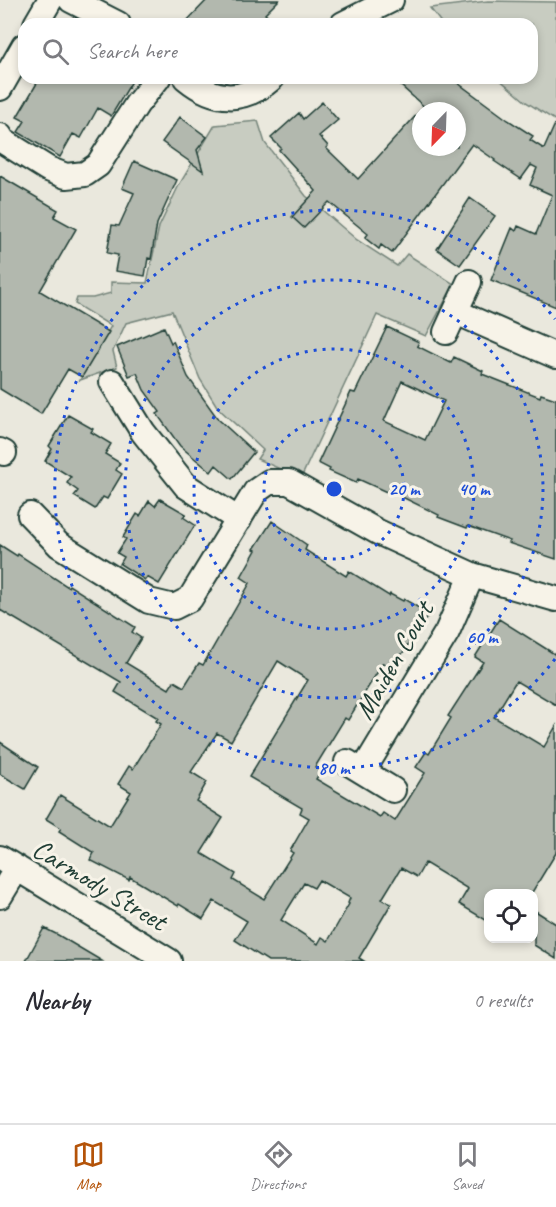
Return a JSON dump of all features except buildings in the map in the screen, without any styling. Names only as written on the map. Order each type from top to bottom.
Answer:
[{"type":"street","points":[[40,18],[50,0]]},
{"type":"street","points":[[71,0],[106,18]]},
{"type":"street","points":[[355,18],[390,0]]},
{"type":"street","points":[[0,88],[18,56]]},
{"type":"street","points":[[0,136],[3,141],[48,170],[66,176],[85,174],[98,165],[137,104],[153,84]]},
{"type":"street","points":[[194,84],[201,90],[217,95],[236,96],[251,93],[264,84]]},
{"type":"street","points":[[470,282],[451,322],[556,356]]},
{"type":"street","points":[[112,382],[143,432],[186,486],[239,520]]},
{"type":"street","points":[[30,512],[59,545],[149,601],[174,607],[190,600],[256,490],[269,482],[289,482],[378,532],[472,575],[556,599]]},
{"type":"street","name":"Maiden Court","points":[[393,790],[355,767],[447,632],[472,575]]},
{"type":"street","points":[[0,896],[8,863]]},
{"type":"street","name":"Carmody Street","points":[[8,863],[169,961]]},
{"type":"shaded area","points":[[488,1],[556,2],[556,121],[526,102],[505,84],[538,84],[538,18],[438,18],[430,8]]},
{"type":"shaded area","points":[[258,121],[265,143],[306,196],[357,240],[397,266],[407,254],[454,284],[426,336],[377,315],[301,478],[257,459],[263,450],[218,408],[200,379],[172,311],[126,323],[113,351],[117,367],[80,380],[111,326],[75,304],[77,298],[93,298],[111,293],[111,282],[147,283],[159,227],[179,185],[215,125]]}]
